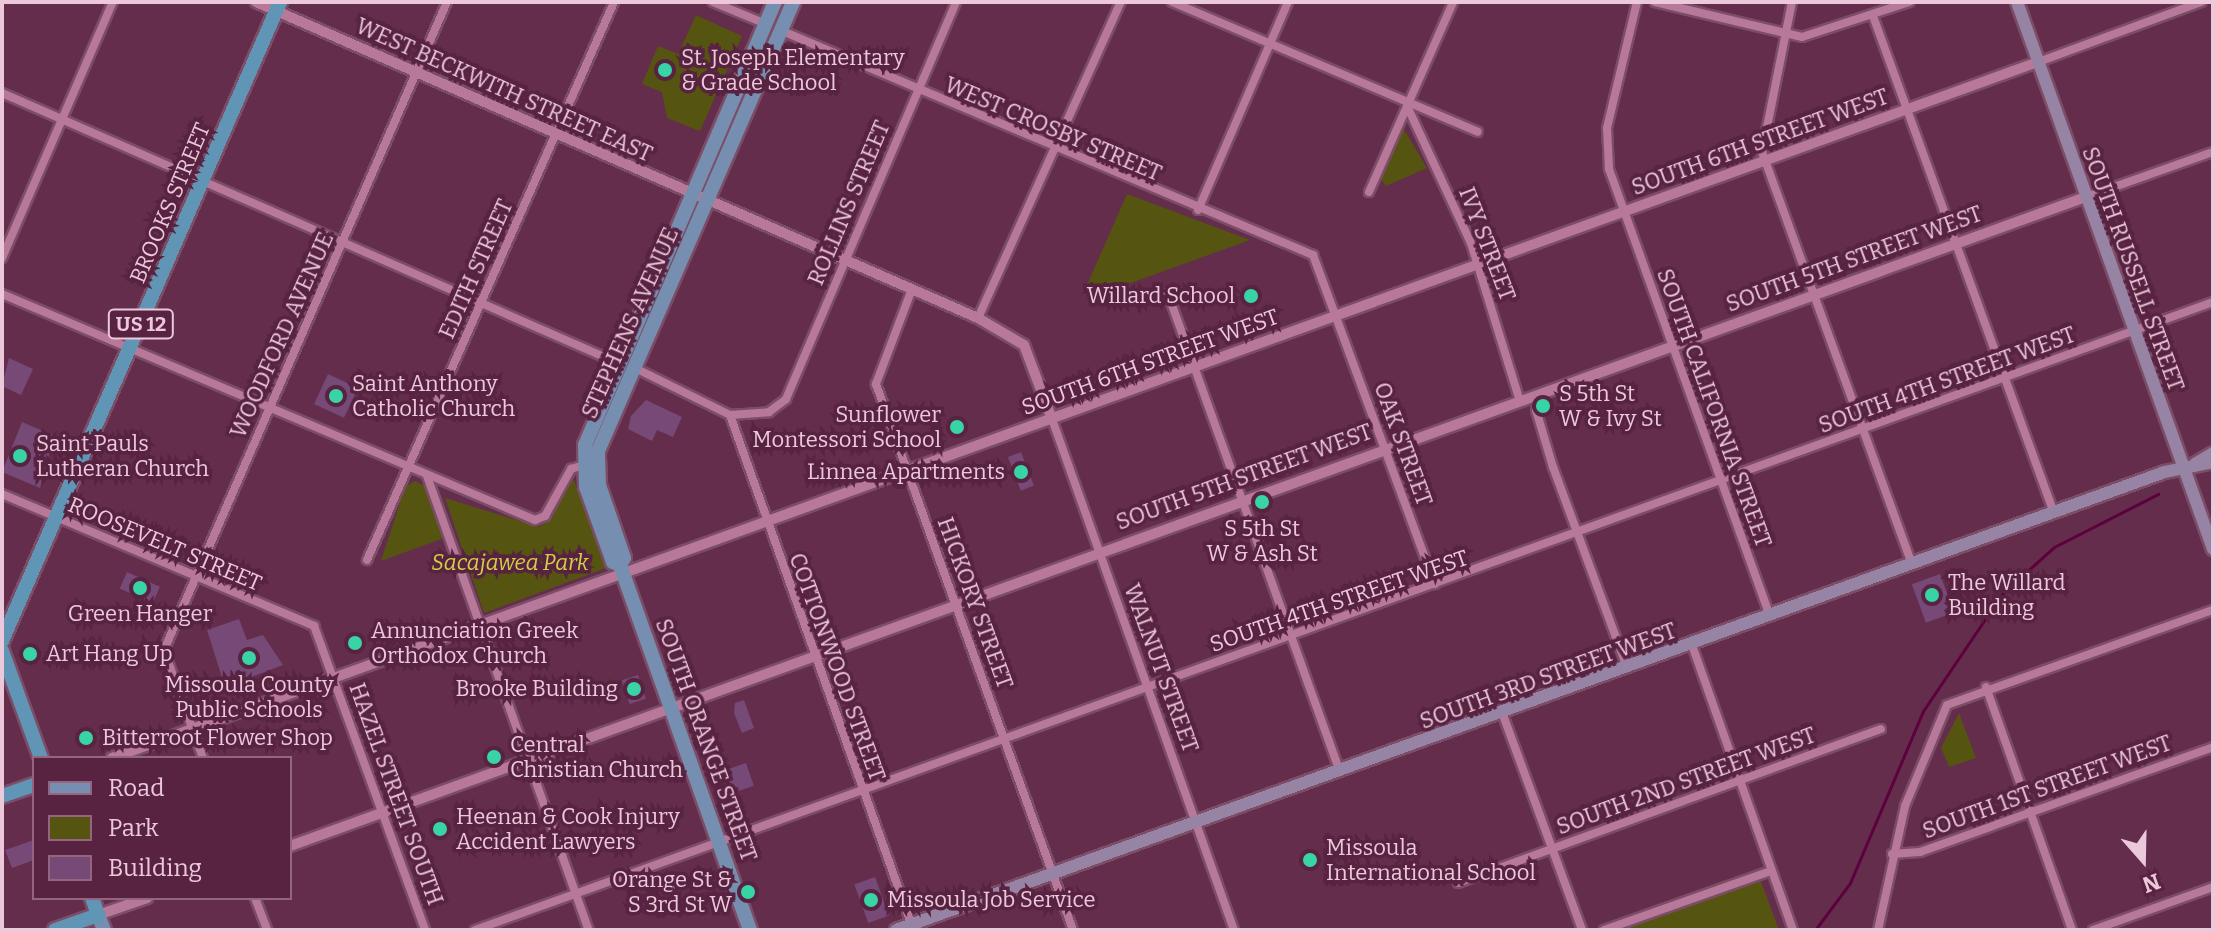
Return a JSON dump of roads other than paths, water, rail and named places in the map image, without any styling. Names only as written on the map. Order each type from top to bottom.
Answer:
[{"type":"highway","name":"BROOKS STREET","points":[[2,641],[278,6]]},
{"type":"highway","points":[[2,651],[40,756]]},
{"type":"highway","points":[[2,796],[32,786]]},
{"type":"highway","points":[[55,930],[98,915],[93,900]]},
{"type":"main road","name":"STEPHENS AVENUE","points":[[621,570],[624,558],[597,470],[598,451],[635,368],[775,2]]},
{"type":"main road","name":"STEPHENS AVENUE","points":[[621,570],[613,562],[583,465],[592,423],[793,2]]},
{"type":"main road","name":"SOUTH RUSSELL STREET","points":[[2017,2],[2133,331],[2190,466],[2213,549]]},
{"type":"main road","points":[[2190,466],[2213,453]]},
{"type":"main road","name":"SOUTH 3RD STREET WEST","points":[[896,930],[913,927],[1197,821],[1503,715],[2054,513],[2190,466],[2213,462]]},
{"type":"main road","name":"SOUTH ORANGE STREET","points":[[621,570],[672,705],[750,930]]},
{"type":"main road","points":[[98,915],[104,930]]},
{"type":"street","points":[[2,258],[113,2]]},
{"type":"street","name":"WEST BECKWITH STREET EAST","points":[[256,2],[278,6],[415,74],[978,318],[1024,345],[1052,419]]},
{"type":"street","name":"WOODFORD AVENUE","points":[[202,756],[164,650],[447,2]]},
{"type":"street","name":"EDITH STREET","points":[[369,556],[614,2]]},
{"type":"street","points":[[713,2],[766,24]]},
{"type":"street","name":"ROLLINS STREET","points":[[730,415],[769,412],[786,399],[956,2]]},
{"type":"street","points":[[978,318],[1121,2]]},
{"type":"street","points":[[1172,2],[1407,106],[1478,132]]},
{"type":"street","points":[[1198,210],[1288,2]]},
{"type":"street","points":[[1369,192],[1453,2]]},
{"type":"street","name":"SOUTH CALIFORNIA STREET","points":[[1637,2],[1606,143],[1624,213],[1770,616]]},
{"type":"street","points":[[1655,2],[1785,33],[1814,36],[1909,2]]},
{"type":"street","points":[[1792,2],[1762,132],[1764,162],[1912,565]]},
{"type":"street","name":"SOUTH 6TH STREET WEST","points":[[117,756],[478,626],[621,570],[766,523],[2201,2]]},
{"type":"street","points":[[1873,16],[2054,513]]},
{"type":"street","name":"WEST CROSBY STREET","points":[[780,30],[1198,210],[1313,255]]},
{"type":"street","points":[[2,93],[618,363]]},
{"type":"street","name":"IVY STREET","points":[[1407,106],[1479,265],[1520,401]]},
{"type":"street","name":"SOUTH 5TH STREET WEST","points":[[292,845],[812,653],[1385,447],[1541,395],[1671,345],[2213,152]]},
{"type":"street","name":"OAK STREET","points":[[1313,255],[1435,584]]},
{"type":"street","name":"HICKORY STREET","points":[[912,289],[876,384],[1073,930]]},
{"type":"street","points":[[2,294],[269,410],[542,520],[571,469],[583,465]]},
{"type":"street","points":[[1168,294],[1341,773]]},
{"type":"street","name":"SOUTH 4TH STREET WEST","points":[[475,930],[2213,302]]},
{"type":"street","points":[[635,368],[730,415]]},
{"type":"street","points":[[1541,395],[1536,410],[1577,533],[1628,668]]},
{"type":"street","name":"COTTONWOOD STREET","points":[[730,415],[861,791],[913,927]]},
{"type":"street","name":"WALNUT STREET","points":[[1052,419],[1234,930]]},
{"type":"street","points":[[427,476],[589,930]]},
{"type":"street","name":"ROOSEVELT STREET","points":[[2,494],[314,626]]},
{"type":"street","points":[[1878,930],[1892,854],[1944,710],[1986,687],[2213,610]]},
{"type":"street","name":"HAZEL STREET SOUTH","points":[[314,626],[425,930]]},
{"type":"street","points":[[1692,645],[1793,930]]},
{"type":"street","points":[[1986,687],[2028,815],[2072,930]]},
{"type":"street","points":[[1503,715],[1582,930]]},
{"type":"street","name":"SOUTH 2ND STREET WEST","points":[[1458,883],[1881,729]]},
{"type":"street","name":"SOUTH 1ST STREET WEST","points":[[1892,854],[1920,852],[2213,747]]},
{"type":"street","points":[[1604,930],[1771,871]]},
{"type":"street","points":[[2093,930],[2213,887]]},
{"type":"street","points":[[98,915],[141,900]]},
{"type":"street","points":[[256,900],[267,930]]},
{"type":"waterway","points":[[1815,930],[1850,883],[1923,711],[2002,594],[2054,547],[2158,494]]},
{"type":"place","name":"St. Joseph Elementary & Grade School","points":[[665,70]]},
{"type":"place","name":"Willard School","points":[[1251,296]]},
{"type":"place","name":"Saint Anthony Catholic Church","points":[[336,396]]},
{"type":"place","name":"S 5th St W & Ivy St","points":[[1543,406]]},
{"type":"place","name":"Sunflower Montessori School","points":[[957,427]]},
{"type":"place","name":"Saint Pauls Lutheran Church","points":[[20,456]]},
{"type":"place","name":"Linnea Apartments","points":[[1021,472]]},
{"type":"place","name":"S 5th St W & Ash St","points":[[1262,502]]},
{"type":"place","name":"Green Hanger","points":[[140,588]]},
{"type":"place","name":"The Willard Building","points":[[1932,595]]},
{"type":"place","name":"Annunciation Greek Orthodox Church","points":[[355,643]]},
{"type":"place","name":"Art Hang Up","points":[[30,654]]},
{"type":"place","name":"Missoula County Public Schools","points":[[249,658]]},
{"type":"place","name":"Brooke Building","points":[[634,689]]},
{"type":"place","name":"Bitterroot Flower Shop","points":[[86,738]]},
{"type":"place","name":"Central Christian Church","points":[[494,757]]},
{"type":"place","name":"Heenan & Cook Injury Accident Lawyers","points":[[440,829]]},
{"type":"place","name":"Missoula International School","points":[[1310,860]]},
{"type":"place","name":"Orange St & S 3rd St W","points":[[748,892]]},
{"type":"place","name":"Missoula Job Service","points":[[871,900]]},
{"type":"park label","name":"Sacajawea Park","points":[[510,563]]}]
